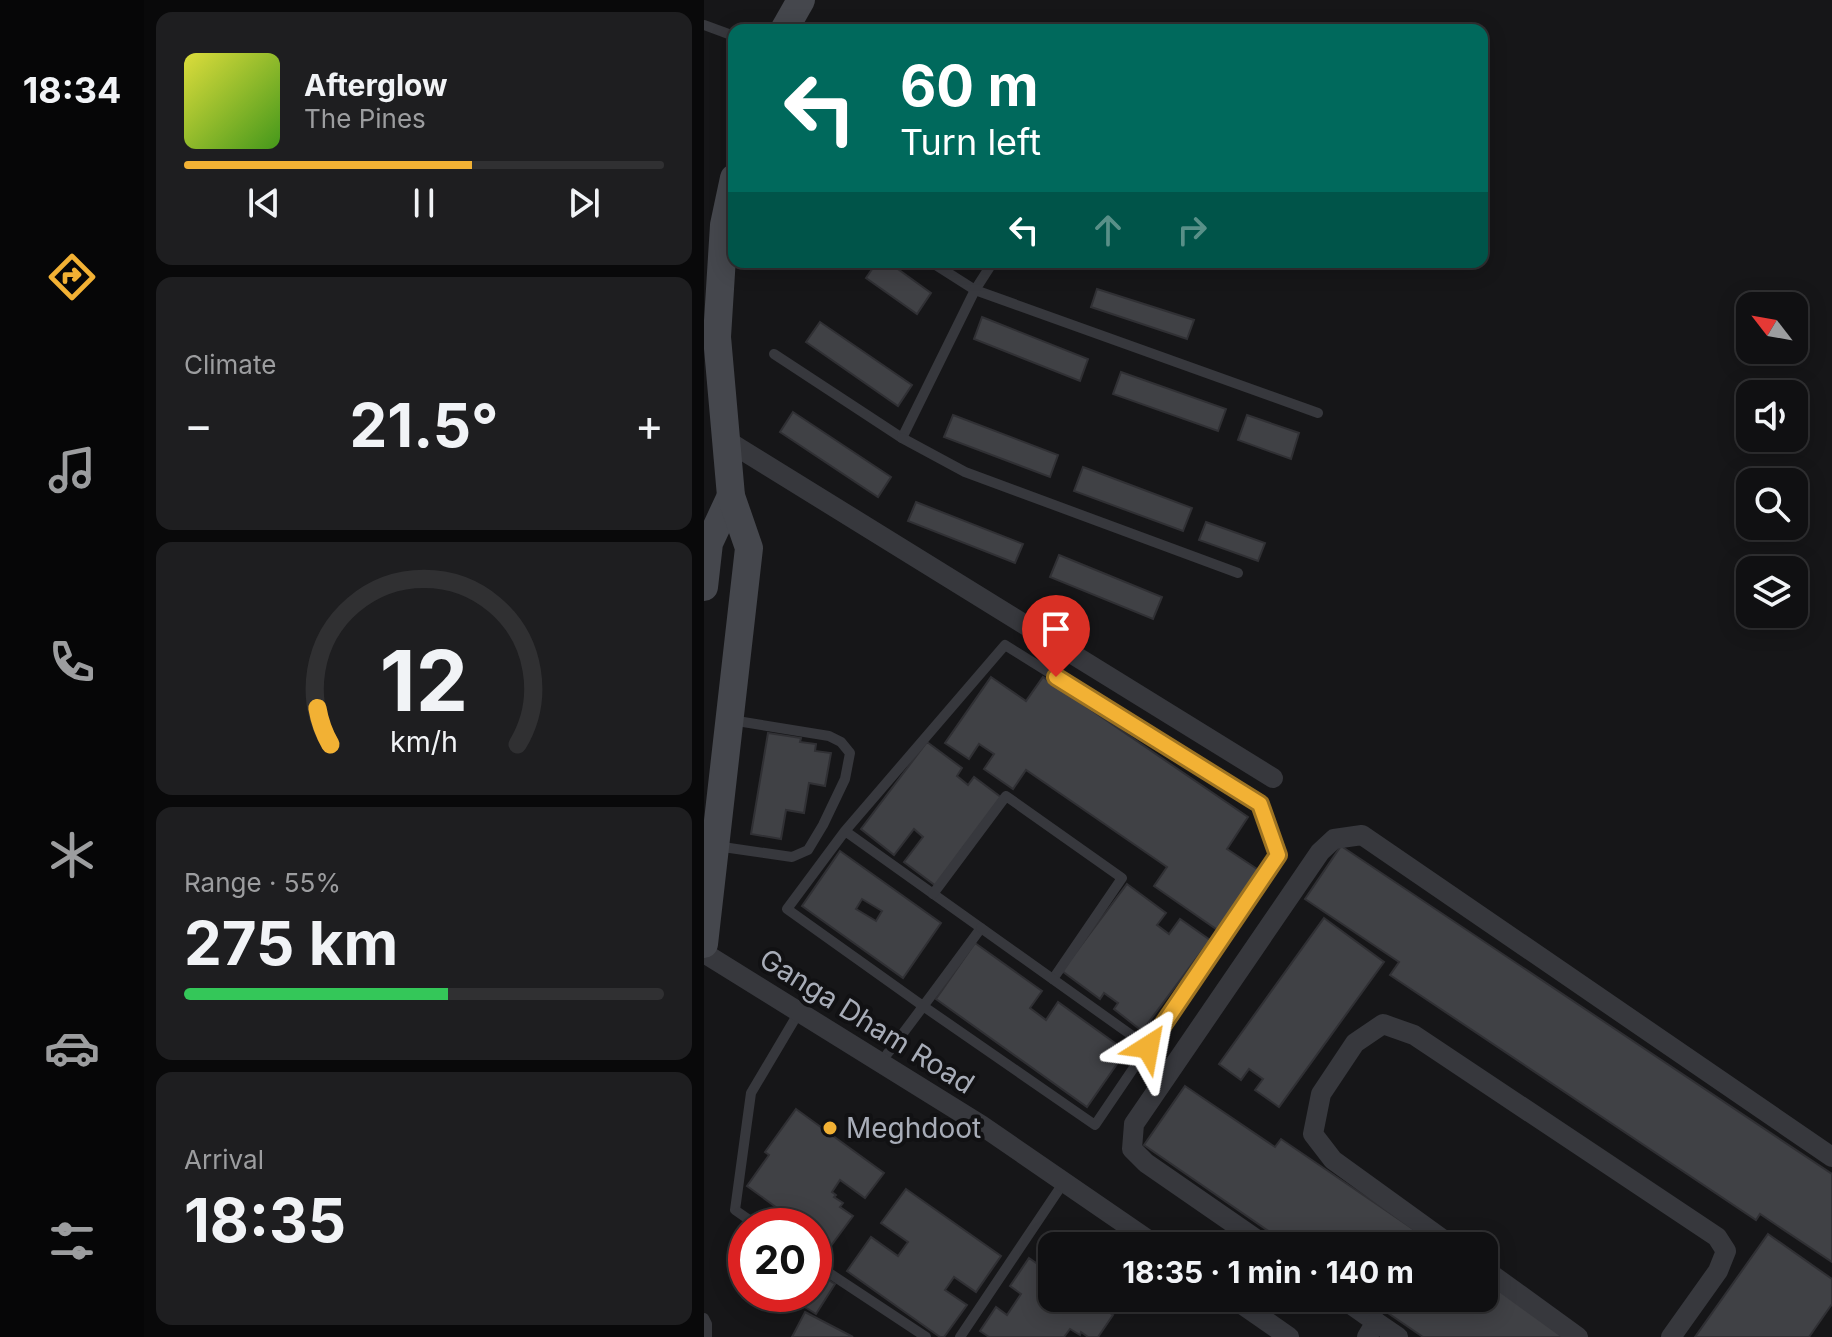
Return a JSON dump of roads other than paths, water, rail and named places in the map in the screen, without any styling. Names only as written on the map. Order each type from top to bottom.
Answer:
[{"type":"main road","points":[[787,24],[801,0]]},
{"type":"main road","points":[[704,944],[749,548],[731,496],[717,337],[724,225],[728,206]]},
{"type":"main road","points":[[704,587],[709,543],[731,496]]},
{"type":"street","points":[[726,440],[1273,778]]},
{"type":"street","points":[[1246,1232],[1146,1163],[1132,1149],[1134,1124],[1320,852],[1334,839],[1362,835],[1832,1157]]},
{"type":"street","name":"Ganga Dham Road","points":[[704,953],[981,1125],[1137,1232]]},
{"type":"street","points":[[1433,1232],[1333,1160],[1313,1134],[1321,1094],[1355,1043],[1383,1024],[1414,1035],[1717,1237],[1726,1251],[1718,1271],[1671,1337]]},
{"type":"street","points":[[1498,1279],[1578,1337]]},
{"type":"street","points":[[1253,1312],[1289,1337]]},
{"type":"street","points":[[1355,1312],[1371,1329],[1398,1337]]},
{"type":"lane","points":[[704,25],[728,34]]},
{"type":"lane","points":[[940,268],[975,290],[1318,413]]},
{"type":"lane","points":[[902,438],[975,290],[989,268]]},
{"type":"lane","points":[[774,354],[902,438],[965,472],[1238,573]]},
{"type":"lane","points":[[1005,645],[1260,804],[1278,855],[1095,1125],[923,1006],[787,909],[845,831],[1005,645]]},
{"type":"lane","points":[[716,846],[792,857],[808,850],[845,779],[850,753],[841,742],[829,736],[729,719]]},
{"type":"lane","points":[[933,894],[1006,796],[1109,868],[1122,878],[1053,979]]},
{"type":"lane","points":[[845,831],[1148,1047]]},
{"type":"lane","points":[[881,1062],[981,928]]},
{"type":"lane","points":[[735,1208],[751,1093],[799,1012]]},
{"type":"lane","points":[[960,1337],[1064,1182]]},
{"type":"lane","points":[[832,1275],[926,1337]]},
{"type":"lane","points":[[704,1318],[707,1337]]},
{"type":"place","name":"Meghdoot","points":[[830,1128]]}]
